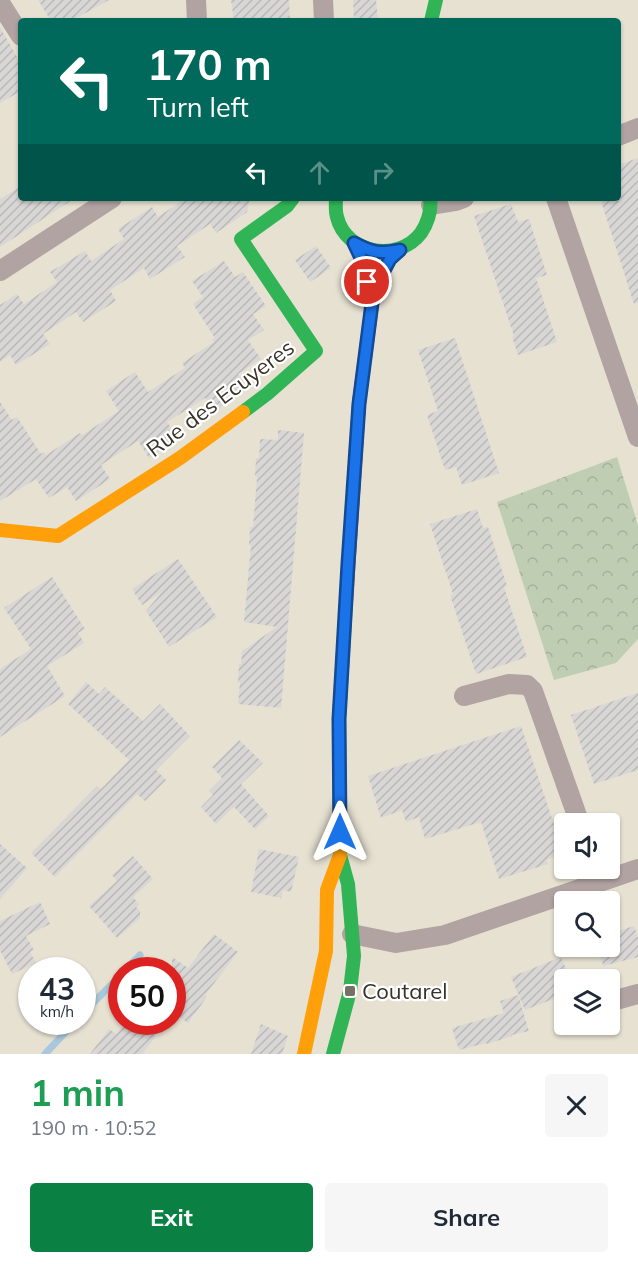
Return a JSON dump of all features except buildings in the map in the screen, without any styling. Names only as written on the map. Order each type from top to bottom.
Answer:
[{"type":"main road","points":[[432,18],[436,0]]},
{"type":"main road","name":"Rue des Ecuyeres","points":[[0,528],[58,536],[180,458],[267,394],[316,351],[241,239],[291,201]]},
{"type":"main road","points":[[336,201],[338,220],[344,233],[354,243],[368,251],[384,253],[400,250]]},
{"type":"main road","points":[[333,1054],[350,991],[354,956],[348,884],[340,855],[339,719],[359,404],[372,303],[382,274],[390,259],[413,243],[423,232],[429,219],[431,201]]},
{"type":"main road","points":[[354,243],[363,262]]},
{"type":"main road","points":[[367,282],[372,303]]},
{"type":"main road","points":[[304,1054],[326,951],[327,890],[340,855]]},
{"type":"street","points":[[196,0],[197,18]]},
{"type":"street","points":[[323,0],[324,18]]},
{"type":"street","points":[[0,3],[18,31]]},
{"type":"street","points":[[621,135],[638,128]]},
{"type":"street","points":[[0,271],[107,201]]},
{"type":"street","points":[[431,201],[456,201]]},
{"type":"street","points":[[557,201],[638,437]]},
{"type":"street","points":[[0,521],[0,528]]},
{"type":"street","points":[[464,696],[509,684],[527,685],[533,691],[576,813]]},
{"type":"street","points":[[620,872],[638,869]]},
{"type":"street","points":[[352,934],[396,943],[445,935],[588,879]]},
{"type":"street","points":[[620,999],[638,994]]},
{"type":"green space","points":[[617,457],[638,525],[638,639],[616,663],[554,680],[497,502]]},
{"type":"waterway","points":[[96,1000],[108,988]]},
{"type":"waterway","points":[[45,1054],[63,1035]]},
{"type":"traffic: fast","points":[[432,18],[436,0]]},
{"type":"traffic: fast","points":[[243,412],[316,351],[241,239],[291,201]]},
{"type":"traffic: fast","points":[[336,201],[337,217],[342,230],[351,239],[361,246],[387,251],[411,242],[421,233],[429,216],[430,201]]},
{"type":"traffic: fast","points":[[333,1054],[350,991],[354,956],[348,884],[340,855],[339,719],[346,602]]},
{"type":"traffic: slow","points":[[0,530],[58,536],[180,458],[243,412]]},
{"type":"traffic: slow","points":[[304,1054],[326,951],[327,890],[340,855]]},
{"type":"traffic: jam","points":[[346,602],[359,403],[372,304],[382,274],[390,259],[400,250]]},
{"type":"place","name":"Coutarel","points":[[350,991]]},
{"type":"route","points":[[340,832],[339,719],[359,404],[372,303],[382,274],[390,259],[400,250],[384,253],[368,251],[354,243],[363,262],[367,282]]}]
